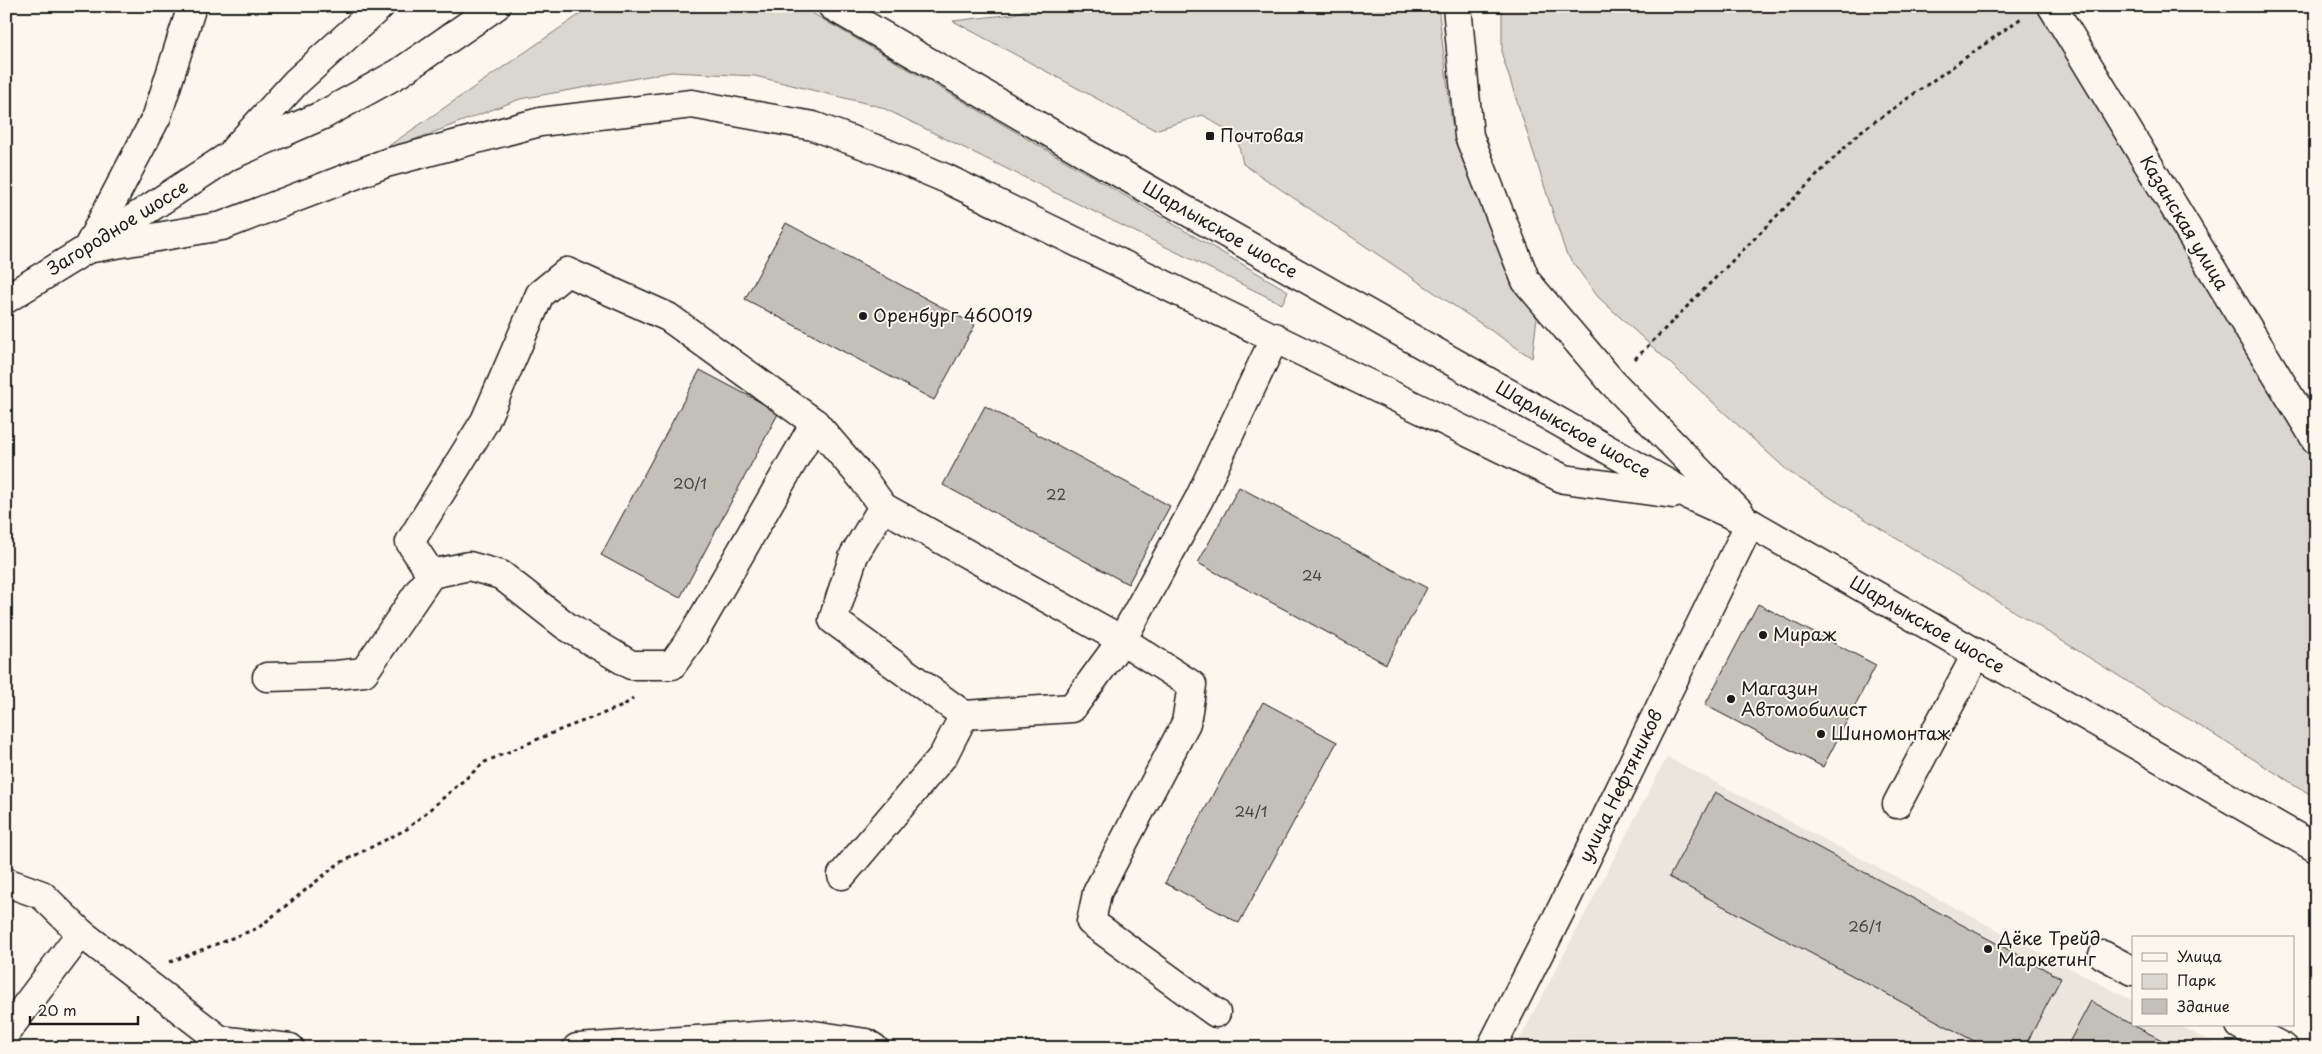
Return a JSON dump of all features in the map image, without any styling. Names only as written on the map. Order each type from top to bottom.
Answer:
[{"type":"main road","points":[[87,250],[157,116],[192,6]]},
{"type":"main road","name":"Загородное шоссе","points":[[6,298],[87,250],[229,156],[323,115],[399,73],[496,6]]},
{"type":"main road","name":"Шарлыкское шоссе","points":[[832,6],[1111,168],[1688,495],[1750,523],[2316,848]]},
{"type":"main road","points":[[1457,6],[1469,136],[1526,281],[1612,382],[1750,523]]},
{"type":"main road","name":"Загородное шоссе","points":[[229,156],[296,82],[377,9]]},
{"type":"main road","name":"Казанская улица","points":[[2041,9],[2316,440]]},
{"type":"main road","points":[[87,250],[222,226],[386,163],[540,122],[692,104],[813,126],[881,151],[947,179],[1080,246],[1275,337],[1564,479],[1688,495]]},
{"type":"main road","points":[[432,574],[410,542],[485,422],[540,294],[567,272],[668,317],[815,423],[883,507],[1122,640],[1192,686],[1186,723],[1097,893],[1091,922],[1216,1013]]},
{"type":"main road","points":[[883,507],[854,555],[833,620],[964,715],[1072,708],[1122,640],[1199,499],[1275,337]]},
{"type":"main road","points":[[267,677],[336,675],[364,672],[432,574],[470,566],[501,575],[566,626],[631,665],[672,665],[692,637],[815,423]]},
{"type":"main road","name":"улица Нефтяников","points":[[1491,1048],[1563,906],[1750,523]]},
{"type":"main road","points":[[1897,804],[1977,653]]},
{"type":"main road","points":[[842,875],[943,756],[964,715]]},
{"type":"main road","points":[[6,882],[42,895],[81,933],[220,1040],[290,1048]]},
{"type":"main road","points":[[6,1032],[81,933]]},
{"type":"main road","points":[[2103,955],[2132,970]]},
{"type":"main road","points":[[2242,1026],[2284,1048]]},
{"type":"main road","points":[[577,1048],[801,1033],[866,1043],[874,1048]]},
{"type":"path","points":[[1612,382],[1860,132],[2041,9]]},
{"type":"path","points":[[138,977],[190,953],[258,928],[338,864],[408,829],[485,762],[623,706],[672,665]]},
{"type":"shaded area","points":[[1667,757],[2132,1000],[2132,1026],[2181,1026],[2222,1048],[1515,1048]]},
{"type":"green space","points":[[592,6],[800,6],[1288,291],[1282,304],[881,107],[755,76],[671,72],[520,99],[377,154]]},
{"type":"green space","points":[[1037,6],[1438,6],[1452,123],[1494,237],[1537,318],[1532,358],[1243,164],[1237,137],[1203,115],[1155,130],[953,21],[1014,14]]},
{"type":"green space","points":[[1502,6],[2034,6],[2316,456],[2316,798],[1789,472],[1598,297],[1566,253],[1502,55]]},
{"type":"building","points":[[786,223],[975,325],[934,400],[745,299]]},
{"type":"building","points":[[700,370],[779,412],[680,598],[601,555]]},
{"type":"building","points":[[985,406],[1170,506],[1128,584],[943,485]]},
{"type":"building","points":[[1239,487],[1427,588],[1386,664],[1198,563]]},
{"type":"building","points":[[1758,604],[1876,665],[1823,767],[1705,705]]},
{"type":"building","points":[[1263,702],[1337,742],[1239,923],[1165,883]]},
{"type":"building","points":[[1715,792],[2061,978],[2024,1048],[1987,1048],[1669,877]]},
{"type":"building","points":[[2091,1001],[2132,1026],[2177,1048],[2066,1048]]},
{"type":"place","name":"Почтовая","points":[[1210,136]]},
{"type":"place","name":"Оренбург 460019","points":[[863,316]]},
{"type":"place","name":"Мираж","points":[[1763,635]]},
{"type":"place","name":"Магазин Автомобилист","points":[[1731,699]]},
{"type":"place","name":"Шиномонтаж","points":[[1821,734]]},
{"type":"place","name":"Дёке Трейд Маркетинг","points":[[1988,949]]}]
